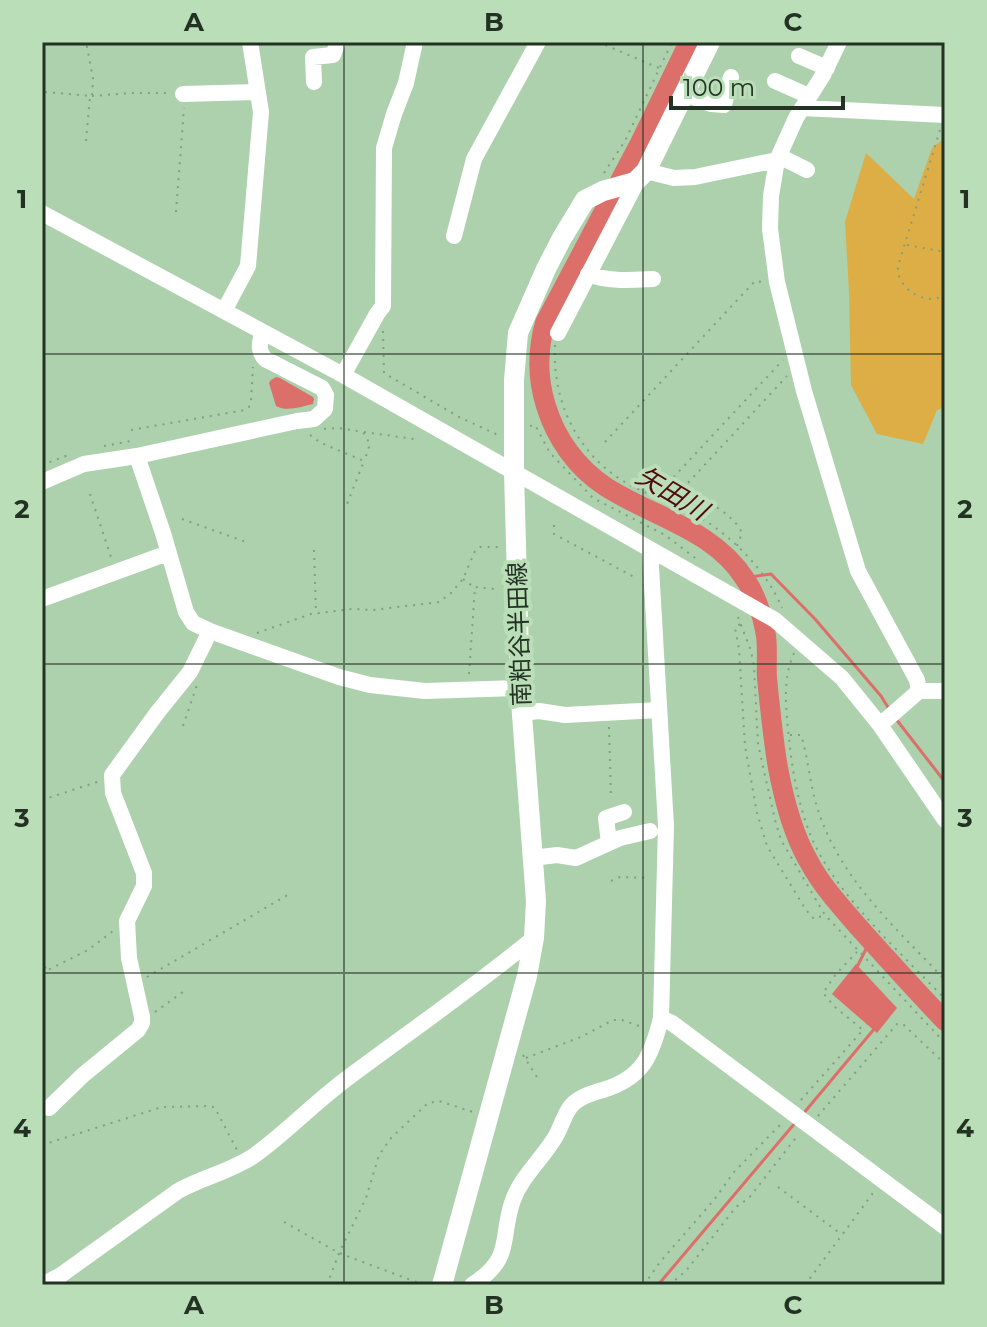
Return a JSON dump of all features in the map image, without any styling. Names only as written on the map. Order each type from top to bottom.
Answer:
[{"type":"main road","points":[[640,177],[686,94],[710,42]]},
{"type":"main road","name":"南粕谷半田線","points":[[442,1285],[527,976],[534,938],[536,901],[520,688],[514,472],[514,380],[518,333],[557,248],[585,200],[603,182],[640,177]]},
{"type":"street","points":[[224,311],[248,266],[261,112],[250,42]]},
{"type":"street","points":[[314,82],[313,57],[333,55],[338,42]]},
{"type":"street","points":[[343,375],[383,306],[384,148],[406,83],[415,42]]},
{"type":"street","points":[[454,236],[474,159],[538,42]]},
{"type":"street","points":[[839,42],[778,158],[771,196],[770,229],[777,282],[794,352],[858,571],[917,680],[919,691]]},
{"type":"street","points":[[799,56],[827,68]]},
{"type":"street","points":[[686,94],[711,104],[724,105],[731,77]]},
{"type":"street","points":[[775,81],[805,102],[945,115]]},
{"type":"street","points":[[183,94],[257,92]]},
{"type":"street","points":[[558,333],[640,177],[695,177],[778,158],[807,170]]},
{"type":"street","points":[[42,213],[343,375],[779,623],[842,678],[880,725],[945,820]]},
{"type":"street","points":[[588,274],[615,280],[653,279]]},
{"type":"street","points":[[42,482],[84,464],[314,419],[325,409],[326,395],[322,388],[265,359],[259,347],[262,332]]},
{"type":"street","points":[[137,456],[186,612],[193,623],[339,677],[370,685],[425,691],[520,688]]},
{"type":"street","points":[[472,1285],[496,1264],[504,1249],[512,1202],[523,1179],[554,1140],[570,1107],[578,1099],[633,1075],[651,1053],[661,1018],[666,826],[650,550]]},
{"type":"street","points":[[42,599],[168,553]]},
{"type":"street","points":[[49,1108],[75,1082],[138,1030],[142,1023],[129,958],[127,925],[144,886],[144,873],[113,793],[112,775],[190,672],[210,631]]},
{"type":"street","points":[[880,725],[919,691],[945,691]]},
{"type":"street","points":[[522,713],[539,711],[565,715],[659,710]]},
{"type":"street","points":[[609,843],[602,817],[624,812]]},
{"type":"street","points":[[532,858],[557,855],[576,858],[620,838],[650,831]]},
{"type":"street","points":[[42,1285],[61,1275],[178,1191],[254,1156],[350,1076],[534,938]]},
{"type":"street","points":[[661,1018],[672,1023],[945,1227]]},
{"type":"path","points":[[86,42],[93,78],[86,141]]},
{"type":"path","points":[[598,42],[661,69]]},
{"type":"path","points":[[603,182],[672,42]]},
{"type":"path","points":[[45,92],[91,96],[183,94],[176,212]]},
{"type":"path","points":[[945,115],[897,275],[920,297],[934,300],[945,295]]},
{"type":"path","points":[[904,244],[945,252]]},
{"type":"path","points":[[605,442],[755,281],[777,282]]},
{"type":"path","points":[[383,306],[384,373],[459,417],[500,436],[514,439],[520,431],[535,425],[550,453],[593,498],[665,535],[698,560],[702,567],[700,577]]},
{"type":"path","points":[[558,333],[554,364],[557,386],[574,432],[591,454],[622,481],[695,514],[717,529],[775,591],[783,610],[779,623]]},
{"type":"path","points":[[131,430],[245,410],[251,401],[254,364],[260,352]]},
{"type":"path","points":[[736,547],[742,533],[737,524],[711,505],[670,485],[671,478],[776,367],[794,352]]},
{"type":"path","points":[[685,491],[687,484],[781,381],[799,370]]},
{"type":"path","points":[[320,428],[414,439]]},
{"type":"path","points":[[347,504],[370,444],[363,432]]},
{"type":"path","points":[[310,435],[321,443],[364,461]]},
{"type":"path","points":[[90,494],[117,571]]},
{"type":"path","points":[[182,519],[246,542]]},
{"type":"path","points":[[554,525],[554,534],[637,578]]},
{"type":"path","points":[[242,642],[260,631],[311,614],[439,602],[463,579],[473,554],[480,547],[516,546]]},
{"type":"path","points":[[314,550],[316,614]]},
{"type":"path","points":[[463,579],[475,587],[494,589]]},
{"type":"path","points":[[466,690],[475,587]]},
{"type":"path","points":[[738,599],[734,604],[754,666],[758,744],[781,840],[825,915],[945,1043]]},
{"type":"path","points":[[741,623],[735,628],[739,649],[742,728],[763,835],[806,910],[814,919],[825,915]]},
{"type":"path","points":[[800,640],[787,675],[785,695],[794,777],[811,835],[841,886],[945,999]]},
{"type":"path","points":[[608,713],[611,798]]},
{"type":"path","points":[[789,735],[801,735],[818,811],[849,873],[864,894],[945,980]]},
{"type":"path","points":[[42,800],[112,775]]},
{"type":"path","points":[[611,881],[620,877],[665,880]]},
{"type":"path","points":[[134,983],[291,893]]},
{"type":"path","points":[[42,973],[88,950],[127,925]]},
{"type":"path","points":[[42,959],[47,970]]},
{"type":"path","points":[[142,1017],[187,989]]},
{"type":"path","points":[[526,1058],[583,1036],[613,1020],[639,1026]]},
{"type":"path","points":[[669,1285],[686,1271],[736,1207],[749,1198],[804,1122],[897,1024],[903,1024],[945,1064]]},
{"type":"path","points":[[507,1049],[526,1058],[540,1082]]},
{"type":"path","points":[[327,1285],[366,1198],[379,1155],[391,1138],[428,1103],[439,1101],[488,1117]]},
{"type":"path","points":[[42,1145],[162,1107],[211,1106],[215,1108],[243,1162]]},
{"type":"path","points":[[805,1285],[883,1181]]},
{"type":"path","points":[[778,1187],[842,1235]]},
{"type":"path","points":[[284,1222],[339,1253],[426,1285]]},
{"type":"shaded area","points":[[945,138],[945,407],[937,410],[923,444],[877,434],[851,385],[845,222],[866,153],[914,199],[932,148]]},
{"type":"shaded area","points":[[276,377],[313,397],[313,404],[289,409],[276,406],[269,383]]},
{"type":"shaded area","points":[[856,964],[897,1008],[877,1033],[832,994]]},
{"type":"waterway","name":"矢田川","points":[[689,42],[639,145],[545,323],[539,365],[543,396],[562,441],[586,471],[624,498],[699,536],[732,562],[745,579],[756,599],[765,629],[767,678],[778,768],[797,838],[820,879],[840,906],[945,1021]]},
{"type":"waterway","points":[[744,578],[771,574],[815,619],[889,709]]},
{"type":"waterway","points":[[896,719],[945,782]]},
{"type":"waterway","points":[[856,969],[870,941]]},
{"type":"waterway","points":[[803,1114],[875,1028]]},
{"type":"waterway","points":[[658,1285],[795,1123]]}]
